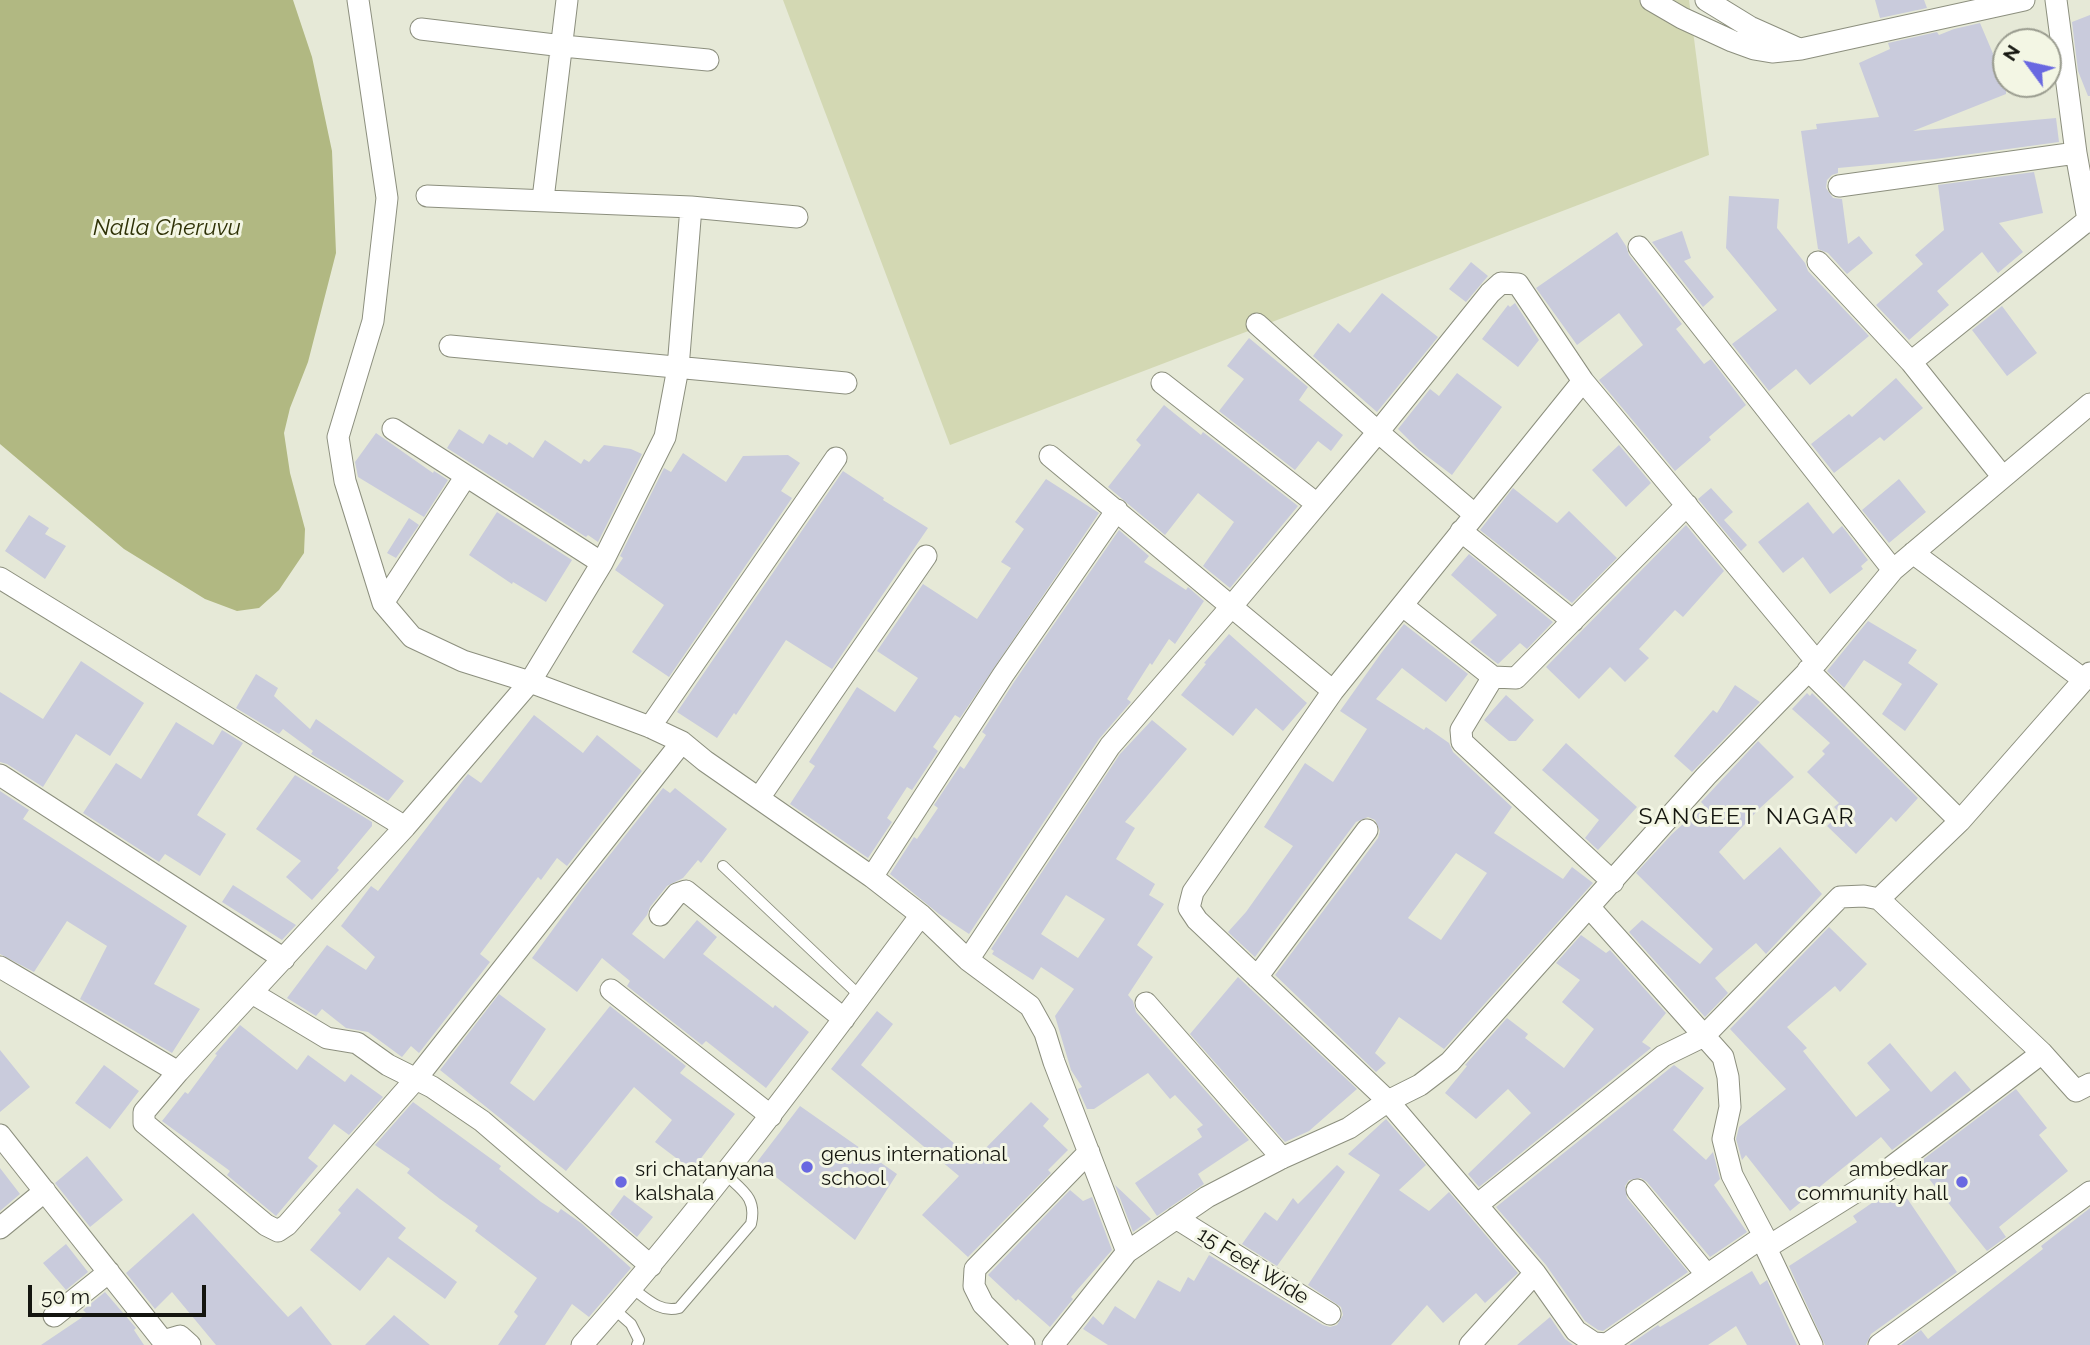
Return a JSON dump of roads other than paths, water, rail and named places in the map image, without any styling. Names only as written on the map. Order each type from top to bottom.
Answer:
[{"type":"street","points":[[358,0],[387,198],[373,321],[338,437],[345,481],[383,603],[412,637],[463,661],[530,682],[650,727],[682,742],[705,761],[873,877],[921,915],[968,960],[1030,1006],[1045,1032],[1127,1252]]},
{"type":"street","points":[[543,199],[567,0]]},
{"type":"street","points":[[1651,0],[1707,30],[1754,49],[1772,52],[1801,49],[2024,0]]},
{"type":"street","points":[[1706,0],[1750,27],[1801,49]]},
{"type":"street","points":[[1910,362],[2089,221],[2076,153],[2081,117],[2056,0]]},
{"type":"street","points":[[421,29],[708,60]]},
{"type":"street","points":[[1839,186],[2076,153]]},
{"type":"street","points":[[427,196],[691,207],[797,217]]},
{"type":"street","points":[[682,742],[415,1080],[278,1231],[266,1225],[144,1123],[144,1112],[178,1072],[405,827],[530,682],[602,562],[665,437],[678,368],[691,207]]},
{"type":"street","points":[[1639,247],[1893,570]]},
{"type":"street","points":[[1818,262],[1910,362],[2002,476]]},
{"type":"street","points":[[968,960],[1110,746],[1231,607],[1501,283],[1518,284],[1583,381],[1687,505],[1813,666],[1960,821]]},
{"type":"street","points":[[1257,324],[1474,514]]},
{"type":"street","points":[[450,346],[846,383]]},
{"type":"street","points":[[1583,381],[1333,691],[1193,892],[1189,908],[1197,919],[1388,1101],[1535,1273],[1576,1331],[1594,1343],[1607,1344],[1707,1275],[1873,1181],[2042,1053]]},
{"type":"street","points":[[1162,383],[1317,504]]},
{"type":"street","points":[[1053,1345],[1127,1252],[1207,1197],[1282,1158],[1349,1128],[1388,1101],[1420,1085],[1450,1062],[1706,776],[1813,666],[1893,570],[2090,404]]},
{"type":"street","points":[[393,429],[602,562]]},
{"type":"street","points":[[1050,456],[1333,691]]},
{"type":"street","points":[[650,727],[836,458]]},
{"type":"street","points":[[383,603],[466,476]]},
{"type":"street","points":[[1403,606],[1493,677],[1516,678],[1687,505]]},
{"type":"street","points":[[873,877],[1003,675],[1117,510]]},
{"type":"street","points":[[1461,531],[1573,621]]},
{"type":"street","points":[[1879,898],[1960,821],[2087,676],[1913,553]]},
{"type":"street","points":[[759,798],[926,556]]},
{"type":"street","points":[[0,578],[405,827]]},
{"type":"street","points":[[1493,677],[1461,730],[1462,742],[1613,882]]},
{"type":"street","points":[[0,775],[284,959]]},
{"type":"street","points":[[1257,977],[1367,830]]},
{"type":"street","points":[[660,915],[677,894],[686,891],[844,1019]]},
{"type":"street","points":[[1477,1205],[1663,1056],[1704,1036],[1840,897],[1879,898],[2085,1094]]},
{"type":"street","points":[[1590,908],[1723,1058],[1728,1077],[1730,1107],[1723,1139],[1732,1175],[1812,1345]]},
{"type":"street","points":[[582,1345],[651,1266],[772,1116],[921,915]]},
{"type":"street","points":[[0,967],[178,1072]]},
{"type":"street","points":[[611,990],[772,1116]]},
{"type":"street","points":[[253,993],[327,1038],[357,1043],[415,1080],[432,1087],[482,1121],[651,1266]]},
{"type":"street","points":[[1146,1003],[1282,1158]]},
{"type":"street","points":[[0,1135],[109,1272],[161,1343],[180,1336],[190,1345]]},
{"type":"street","points":[[1024,1345],[983,1304],[974,1286],[975,1269],[1089,1152]]},
{"type":"street","points":[[1637,1190],[1707,1275]]},
{"type":"street","points":[[0,1228],[45,1191]]},
{"type":"street","points":[[1880,1345],[2090,1192]]},
{"type":"street","name":"15 Feet Wide","points":[[1176,1218],[1330,1314]]},
{"type":"street","points":[[54,1316],[109,1272]]},
{"type":"street","points":[[1470,1345],[1535,1273]]},
{"type":"lane","points":[[723,866],[860,996]]},
{"type":"lane","points":[[632,1288],[659,1308],[679,1308],[751,1224],[754,1211],[751,1200],[725,1174]]},
{"type":"lane","points":[[614,1309],[631,1324],[639,1340],[637,1345]]},
{"type":"water","name":"Nalla Cheruvu","points":[[0,0],[293,0],[312,57],[332,151],[336,253],[308,362],[290,408],[284,433],[290,473],[305,529],[304,553],[279,590],[259,608],[237,611],[205,599],[124,549],[0,444]]},
{"type":"place","name":"genus international school","points":[[807,1167]]},
{"type":"place","name":"sri chatanyana kalshala","points":[[621,1182]]},
{"type":"place","name":"ambedkar community hall","points":[[1962,1182]]},
{"type":"district","name":"SANGEET NAGAR","points":[[1747,817]]}]
